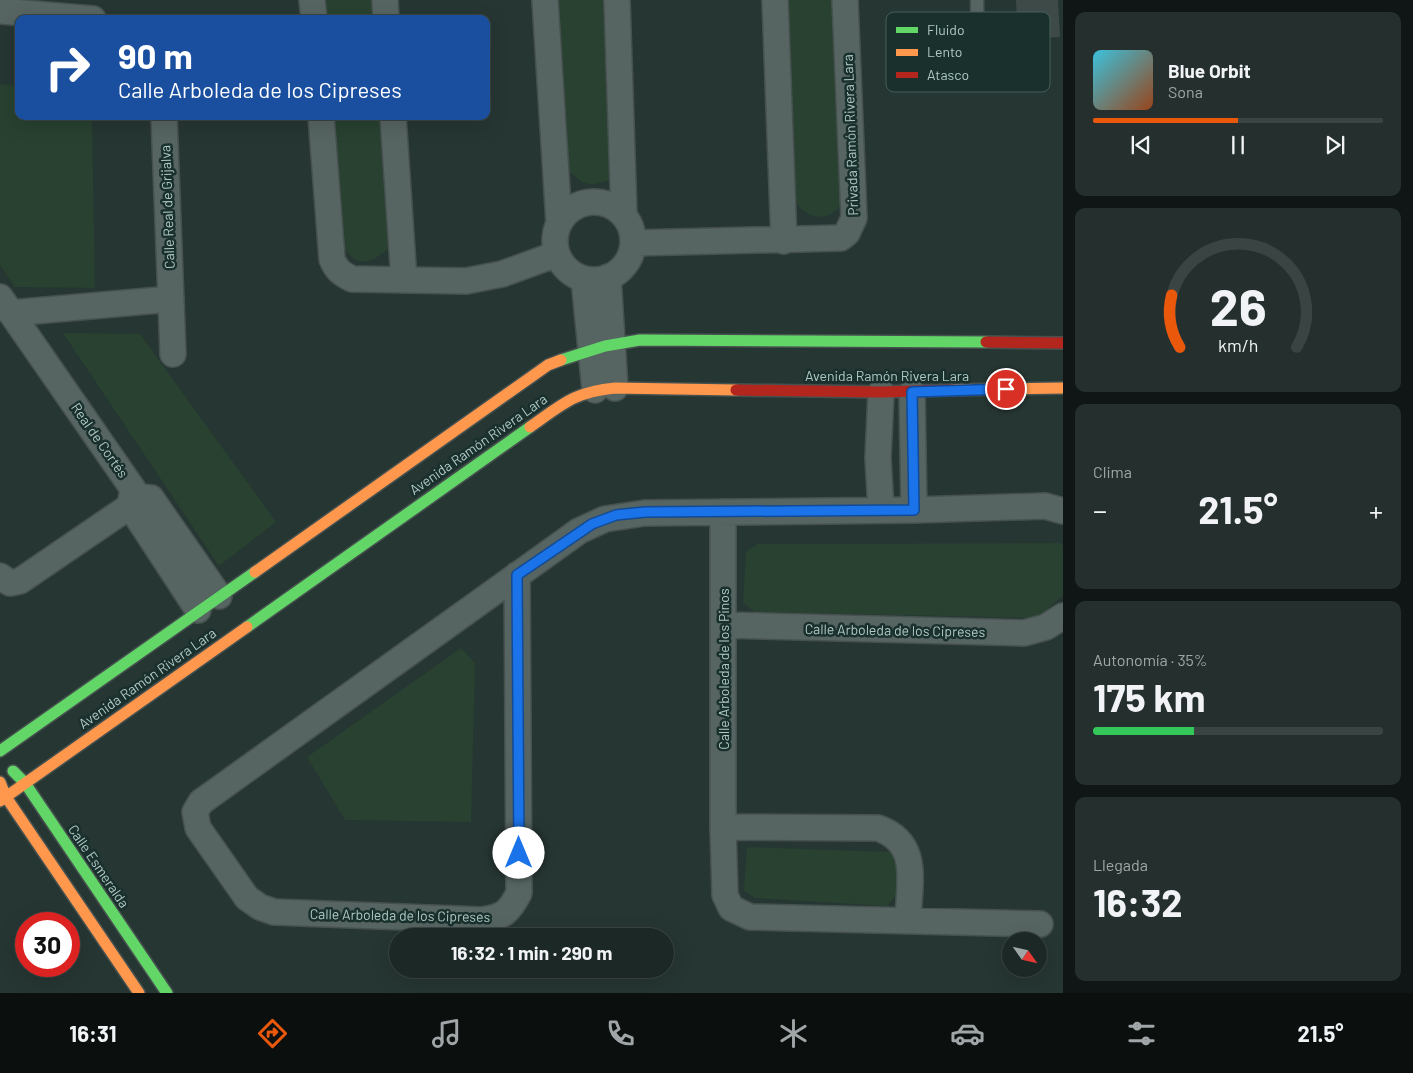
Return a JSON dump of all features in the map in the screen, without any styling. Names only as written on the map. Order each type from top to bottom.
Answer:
[{"type":"street","points":[[312,0],[314,15]]},
{"type":"street","points":[[385,0],[386,15]]},
{"type":"street","points":[[545,0],[559,223]]},
{"type":"street","points":[[617,0],[624,215],[632,233],[632,243],[625,264],[596,278],[567,270],[557,254],[555,233],[559,223],[573,208],[588,203],[604,203],[624,215]]},
{"type":"street","points":[[775,0],[784,240]]},
{"type":"street","name":"Privada Ramón Rivera Lara","points":[[632,243],[841,238],[847,233],[854,218],[845,0]]},
{"type":"street","points":[[0,11],[46,15]]},
{"type":"street","name":"Calle Real de Grijalva","points":[[164,120],[173,354]]},
{"type":"street","points":[[321,120],[332,259],[335,268],[352,279],[466,281],[502,274],[557,254]]},
{"type":"street","points":[[393,120],[404,280]]},
{"type":"street","points":[[596,278],[605,389]]},
{"type":"street","points":[[6,305],[171,299]]},
{"type":"street","name":"Real de Cortés","points":[[6,305],[134,489],[131,501],[198,610]]},
{"type":"street","name":"Avenida Ramón Rivera Lara","points":[[0,751],[548,365],[601,345],[640,340],[1063,343]]},
{"type":"street","name":"Avenida Ramón Rivera Lara","points":[[3,799],[554,408],[574,396],[605,389],[912,392],[1063,388]]},
{"type":"street","points":[[880,392],[878,458],[881,510]]},
{"type":"street","points":[[912,392],[914,510]]},
{"type":"street","name":"Real de Cortés","points":[[131,501],[151,498],[219,596]]},
{"type":"street","points":[[0,576],[10,583],[20,581],[131,501]]},
{"type":"street","name":"Calle Arboleda de los Cipreses","points":[[517,575],[519,893],[511,908],[498,918],[462,920],[274,912],[260,907],[246,898],[198,828],[195,812],[201,802],[517,575],[580,531],[605,519],[645,512],[914,510],[1045,506],[1063,511]]},
{"type":"street","name":"Calle Arboleda de los Pinos","points":[[723,512],[723,827],[725,895],[731,908],[740,914],[750,917],[1040,924]]},
{"type":"street","name":"Calle Arboleda de los Cipreses","points":[[723,625],[1024,633],[1046,627],[1063,616]]},
{"type":"street","name":"Calle Esmeralda","points":[[5,765],[25,783],[167,993]]},
{"type":"street","points":[[0,782],[3,799],[139,993]]},
{"type":"street","points":[[723,827],[878,828],[890,832],[904,846],[909,857],[908,920]]},
{"type":"green space","points":[[326,0],[372,0],[373,15],[327,15]]},
{"type":"green space","points":[[557,0],[605,0],[613,171],[609,180],[596,184],[582,181],[567,169]]},
{"type":"green space","points":[[784,0],[835,0],[842,204],[830,214],[823,216],[810,215],[794,199]]},
{"type":"green space","points":[[0,84],[15,86],[15,120],[92,120],[95,288],[15,287],[0,265]]},
{"type":"green space","points":[[332,120],[379,120],[388,249],[374,259],[362,262],[351,256],[340,242]]},
{"type":"green space","points":[[63,333],[140,334],[276,522],[219,566]]},
{"type":"green space","points":[[1060,543],[1063,546],[1063,595],[1038,618],[755,612],[743,603],[746,552],[757,544]]},
{"type":"green space","points":[[461,648],[475,663],[471,822],[345,820],[307,757]]},
{"type":"green space","points":[[747,847],[890,852],[898,862],[897,894],[887,906],[755,898],[744,891]]},
{"type":"building","points":[[1016,0],[1058,0],[1060,37],[1050,37],[1050,12],[1017,12]]},
{"type":"traffic: fast","points":[[561,360],[605,346],[640,340],[986,342]]},
{"type":"traffic: fast","points":[[247,627],[530,427]]},
{"type":"traffic: fast","points":[[0,751],[255,572]]},
{"type":"traffic: fast","points":[[13,771],[25,783],[167,993]]},
{"type":"traffic: slow","points":[[255,572],[548,365],[561,360]]},
{"type":"traffic: slow","points":[[530,427],[570,400],[601,390],[615,388],[736,390]]},
{"type":"traffic: slow","points":[[952,390],[1063,388]]},
{"type":"traffic: slow","points":[[0,801],[247,627]]},
{"type":"traffic: slow","points":[[0,782],[6,797],[139,993]]},
{"type":"traffic: jam","points":[[986,342],[1063,343]]},
{"type":"traffic: jam","points":[[736,390],[881,392],[952,390]]},
{"type":"route","points":[[519,853],[517,575],[580,531],[592,524],[616,515],[645,512],[914,510],[912,392],[1006,389]]}]
